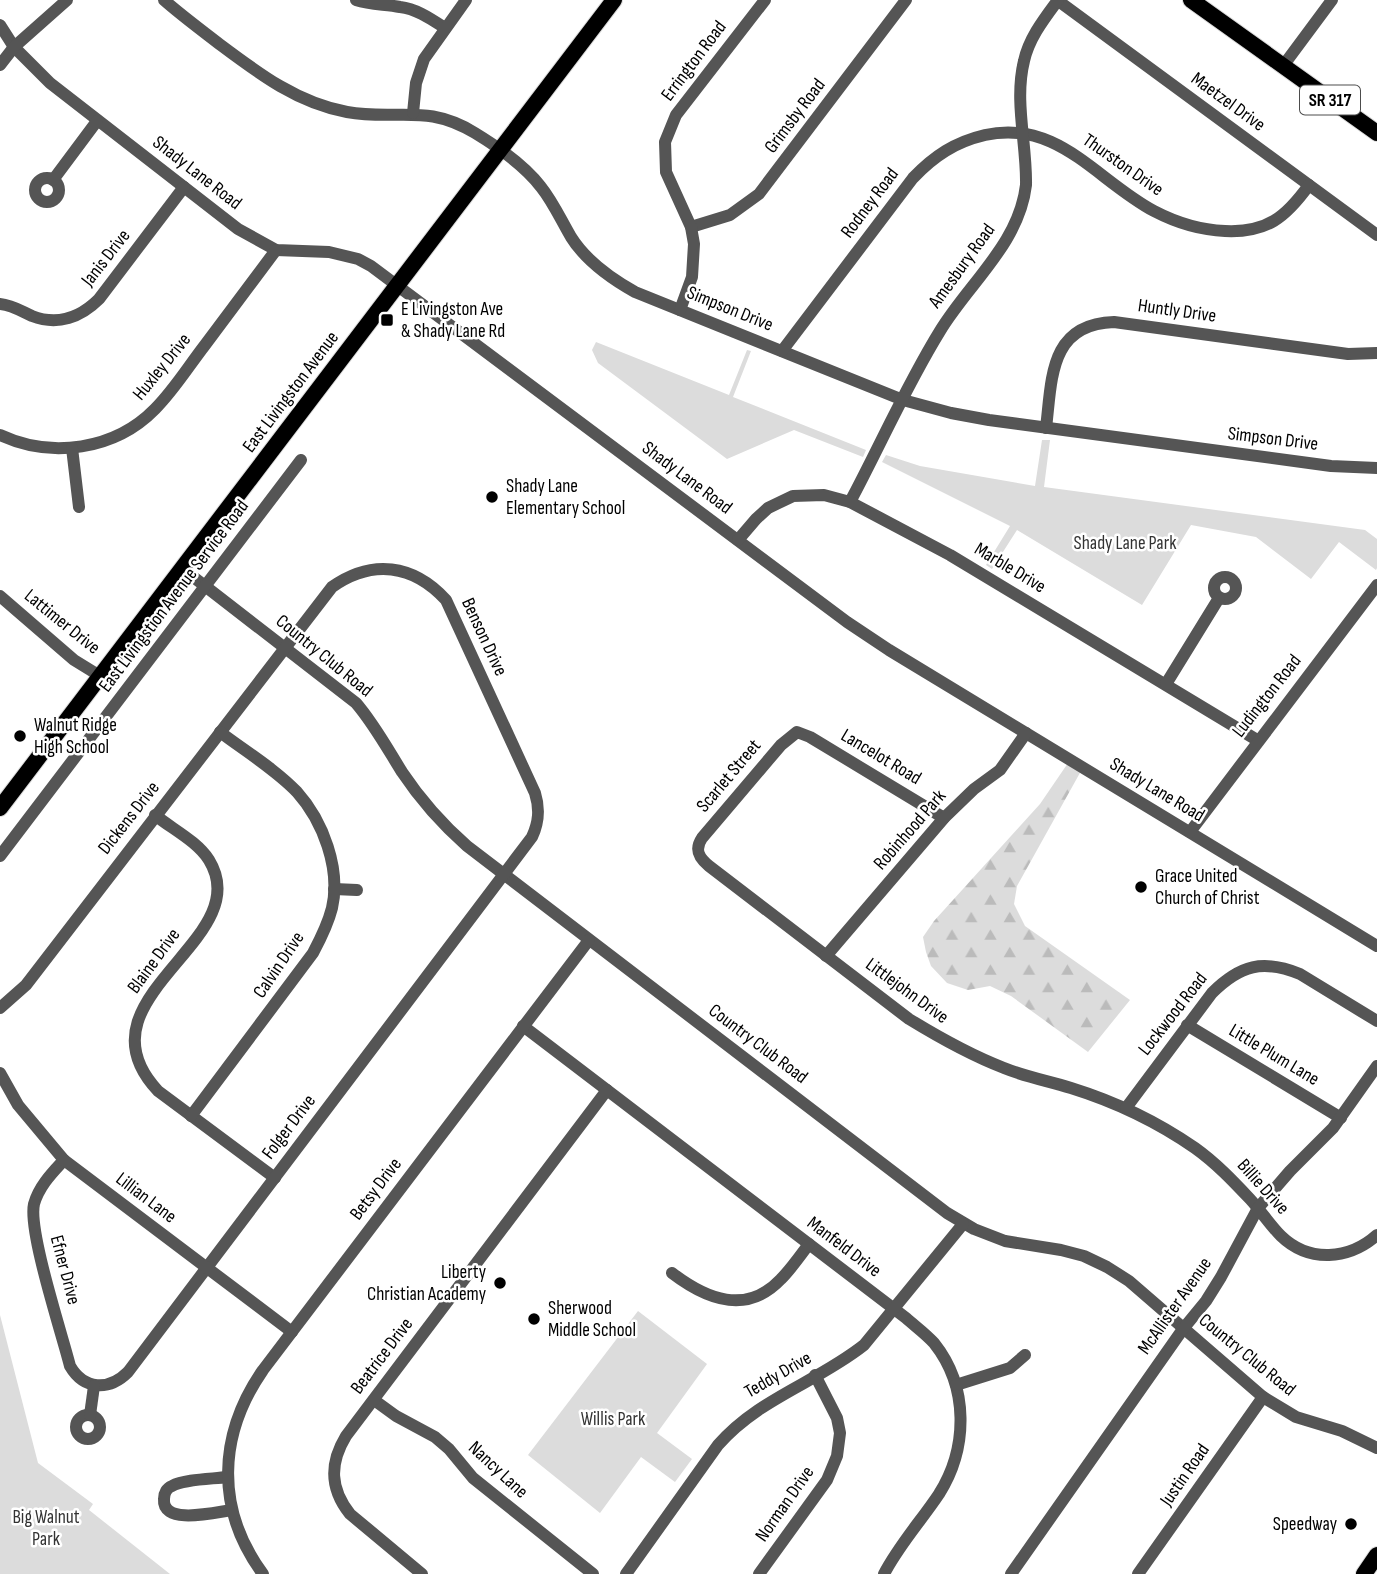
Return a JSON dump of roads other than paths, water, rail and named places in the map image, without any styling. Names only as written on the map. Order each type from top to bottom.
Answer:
[{"type":"main road","name":"East Livingston Avenue","points":[[0,808],[614,0]]},
{"type":"main road","name":"SR 317","points":[[1191,0],[1377,133]]},
{"type":"main road","points":[[1364,1574],[1377,1556]]},
{"type":"street","points":[[0,65],[14,47],[67,0]]},
{"type":"street","name":"Simpson Drive","points":[[164,0],[251,68],[305,101],[350,113],[413,113],[454,121],[499,151],[540,186],[572,239],[600,269],[635,292],[903,400],[951,413],[1046,428],[1331,466],[1377,468]]},
{"type":"street","points":[[356,0],[409,8],[445,28]]},
{"type":"street","points":[[413,113],[419,72],[424,58],[466,0]]},
{"type":"street","name":"Errington Road","points":[[680,310],[695,261],[691,227],[666,172],[665,142],[676,115],[765,0]]},
{"type":"street","name":"Grimsby Road","points":[[691,227],[730,215],[759,194],[906,0]]},
{"type":"street","name":"Amesbury Road","points":[[850,502],[940,331],[1017,221],[1026,185],[1021,89],[1024,61],[1040,24],[1058,0]]},
{"type":"street","name":"Maetzel Drive","points":[[1058,0],[1377,235]]},
{"type":"street","points":[[1283,66],[1332,0]]},
{"type":"street","name":"Shady Lane Road","points":[[0,25],[14,47],[50,83],[238,229],[276,250],[343,254],[371,266],[878,643],[1377,946]]},
{"type":"street","points":[[53,180],[97,121]]},
{"type":"street","name":"Rodney Road","points":[[782,351],[913,178],[929,161],[956,143],[972,138],[1010,132],[1024,133]]},
{"type":"street","name":"Thurston Drive","points":[[1024,133],[1064,148],[1152,210],[1186,225],[1203,229],[1236,231],[1265,226],[1280,219],[1293,208],[1310,185]]},
{"type":"street","name":"Janis Drive","points":[[0,304],[50,320],[66,319],[84,312],[99,299],[184,187]]},
{"type":"street","name":"Huxley Drive","points":[[0,435],[39,447],[72,448],[109,440],[123,433],[153,412],[276,250]]},
{"type":"street","name":"Huntly Drive","points":[[1046,428],[1053,368],[1060,349],[1074,334],[1099,323],[1114,322],[1348,354],[1377,352]]},
{"type":"street","points":[[72,448],[79,507]]},
{"type":"street","name":"East Livingstion Avenue Service Road","points":[[0,856],[302,460]]},
{"type":"street","name":"Marble Drive","points":[[738,540],[768,509],[793,496],[824,495],[850,502],[950,555],[1257,740]]},
{"type":"street","name":"Country Club Road","points":[[183,569],[356,703],[370,719],[417,793],[467,846],[963,1224],[1006,1241],[1061,1250],[1096,1261],[1129,1281],[1263,1398],[1296,1417],[1342,1431],[1377,1448]]},
{"type":"street","name":"Benson Drive","points":[[284,647],[323,595],[352,574],[376,569],[395,569],[424,580],[441,594],[450,606],[532,785],[538,804],[537,827],[504,874]]},
{"type":"street","name":"Ludington Road","points":[[1190,832],[1257,740],[1377,585]]},
{"type":"street","name":"Lattimer Drive","points":[[0,596],[74,660],[100,676]]},
{"type":"street","points":[[1167,684],[1219,598]]},
{"type":"street","name":"Dickens Drive","points":[[0,1008],[26,985],[284,647]]},
{"type":"street","name":"Calvin Drive","points":[[191,1116],[313,953],[325,929],[334,889],[333,871],[325,840],[309,808],[287,784],[220,732]]},
{"type":"street","name":"Lancelot Road","points":[[797,732],[810,737],[944,818]]},
{"type":"street","name":"Scarlet Street","points":[[698,850],[699,842],[708,831],[781,744],[797,732]]},
{"type":"street","name":"Robinhood Park","points":[[826,956],[944,818],[974,789],[1000,770],[1026,733]]},
{"type":"street","name":"Blaine Drive","points":[[155,814],[202,851],[211,864],[216,880],[214,906],[207,922],[138,1017],[135,1051],[142,1072],[158,1091],[275,1178]]},
{"type":"street","name":"Littlejohn Drive","points":[[698,850],[704,862],[909,1019],[943,1040],[1007,1069],[1126,1108]]},
{"type":"street","name":"Folger Drive","points":[[94,1386],[113,1384],[128,1372],[504,874]]},
{"type":"street","points":[[334,889],[357,890]]},
{"type":"street","name":"Betsy Drive","points":[[263,1574],[250,1556],[232,1510],[227,1477],[232,1436],[253,1384],[589,940]]},
{"type":"street","name":"Lockwood Road","points":[[1126,1108],[1212,993],[1240,971],[1265,965],[1286,968],[1377,1021]]},
{"type":"street","name":"Little Plum Lane","points":[[1187,1025],[1340,1118]]},
{"type":"street","name":"Manfeld Drive","points":[[523,1026],[895,1310],[934,1344],[956,1385],[961,1414],[960,1445],[952,1471],[884,1574]]},
{"type":"street","name":"McAllister Avenue","points":[[1011,1574],[1183,1329],[1206,1301],[1258,1208],[1340,1118],[1377,1066]]},
{"type":"street","name":"Lillian Lane","points":[[0,1073],[18,1105],[64,1160],[292,1332]]},
{"type":"street","name":"Beatrice Drive","points":[[422,1574],[350,1514],[341,1502],[336,1491],[333,1468],[335,1457],[346,1436],[607,1090]]},
{"type":"street","name":"Billie Drive","points":[[1126,1108],[1156,1123],[1202,1154],[1232,1179],[1284,1238],[1296,1247],[1313,1254],[1344,1254],[1362,1247],[1377,1235]]},
{"type":"street","name":"Efner Drive","points":[[64,1160],[45,1182],[35,1200],[34,1229],[70,1366],[80,1378],[94,1386]]},
{"type":"street","name":"Teddy Drive","points":[[626,1574],[732,1429],[748,1415],[864,1345],[963,1224]]},
{"type":"street","points":[[672,1273],[698,1292],[719,1300],[752,1298],[780,1280],[809,1244]]},
{"type":"street","points":[[956,1385],[1010,1368],[1025,1355]]},
{"type":"street","name":"Norman Drive","points":[[759,1574],[827,1480],[837,1456],[840,1433],[837,1418],[815,1375]]},
{"type":"street","points":[[90,1415],[94,1386]]},
{"type":"street","name":"Justin Road","points":[[1138,1574],[1263,1398]]},
{"type":"street","name":"Nancy Lane","points":[[374,1400],[396,1416],[435,1437],[479,1483],[593,1574]]},
{"type":"street","points":[[227,1477],[175,1485],[167,1489],[163,1501],[166,1509],[177,1516],[232,1510]]},
{"type":"place","name":"E Livingston Ave & Shady Lane Rd","points":[[387,320]]},
{"type":"place","name":"Shady Lane Elementary School","points":[[492,497]]},
{"type":"place","name":"Walnut Ridge High School","points":[[20,736]]},
{"type":"place","name":"Grace United Church of Christ","points":[[1141,887]]},
{"type":"place","name":"Liberty Christian Academy","points":[[500,1283]]},
{"type":"place","name":"Sherwood Middle School","points":[[534,1319]]},
{"type":"place","name":"Speedway","points":[[1351,1524]]},
{"type":"park label","name":"Shady Lane Park","points":[[1125,543]]},
{"type":"park label","name":"Willis Park","points":[[613,1419]]},
{"type":"park label","name":"Big Walnut Park","points":[[46,1528]]}]
